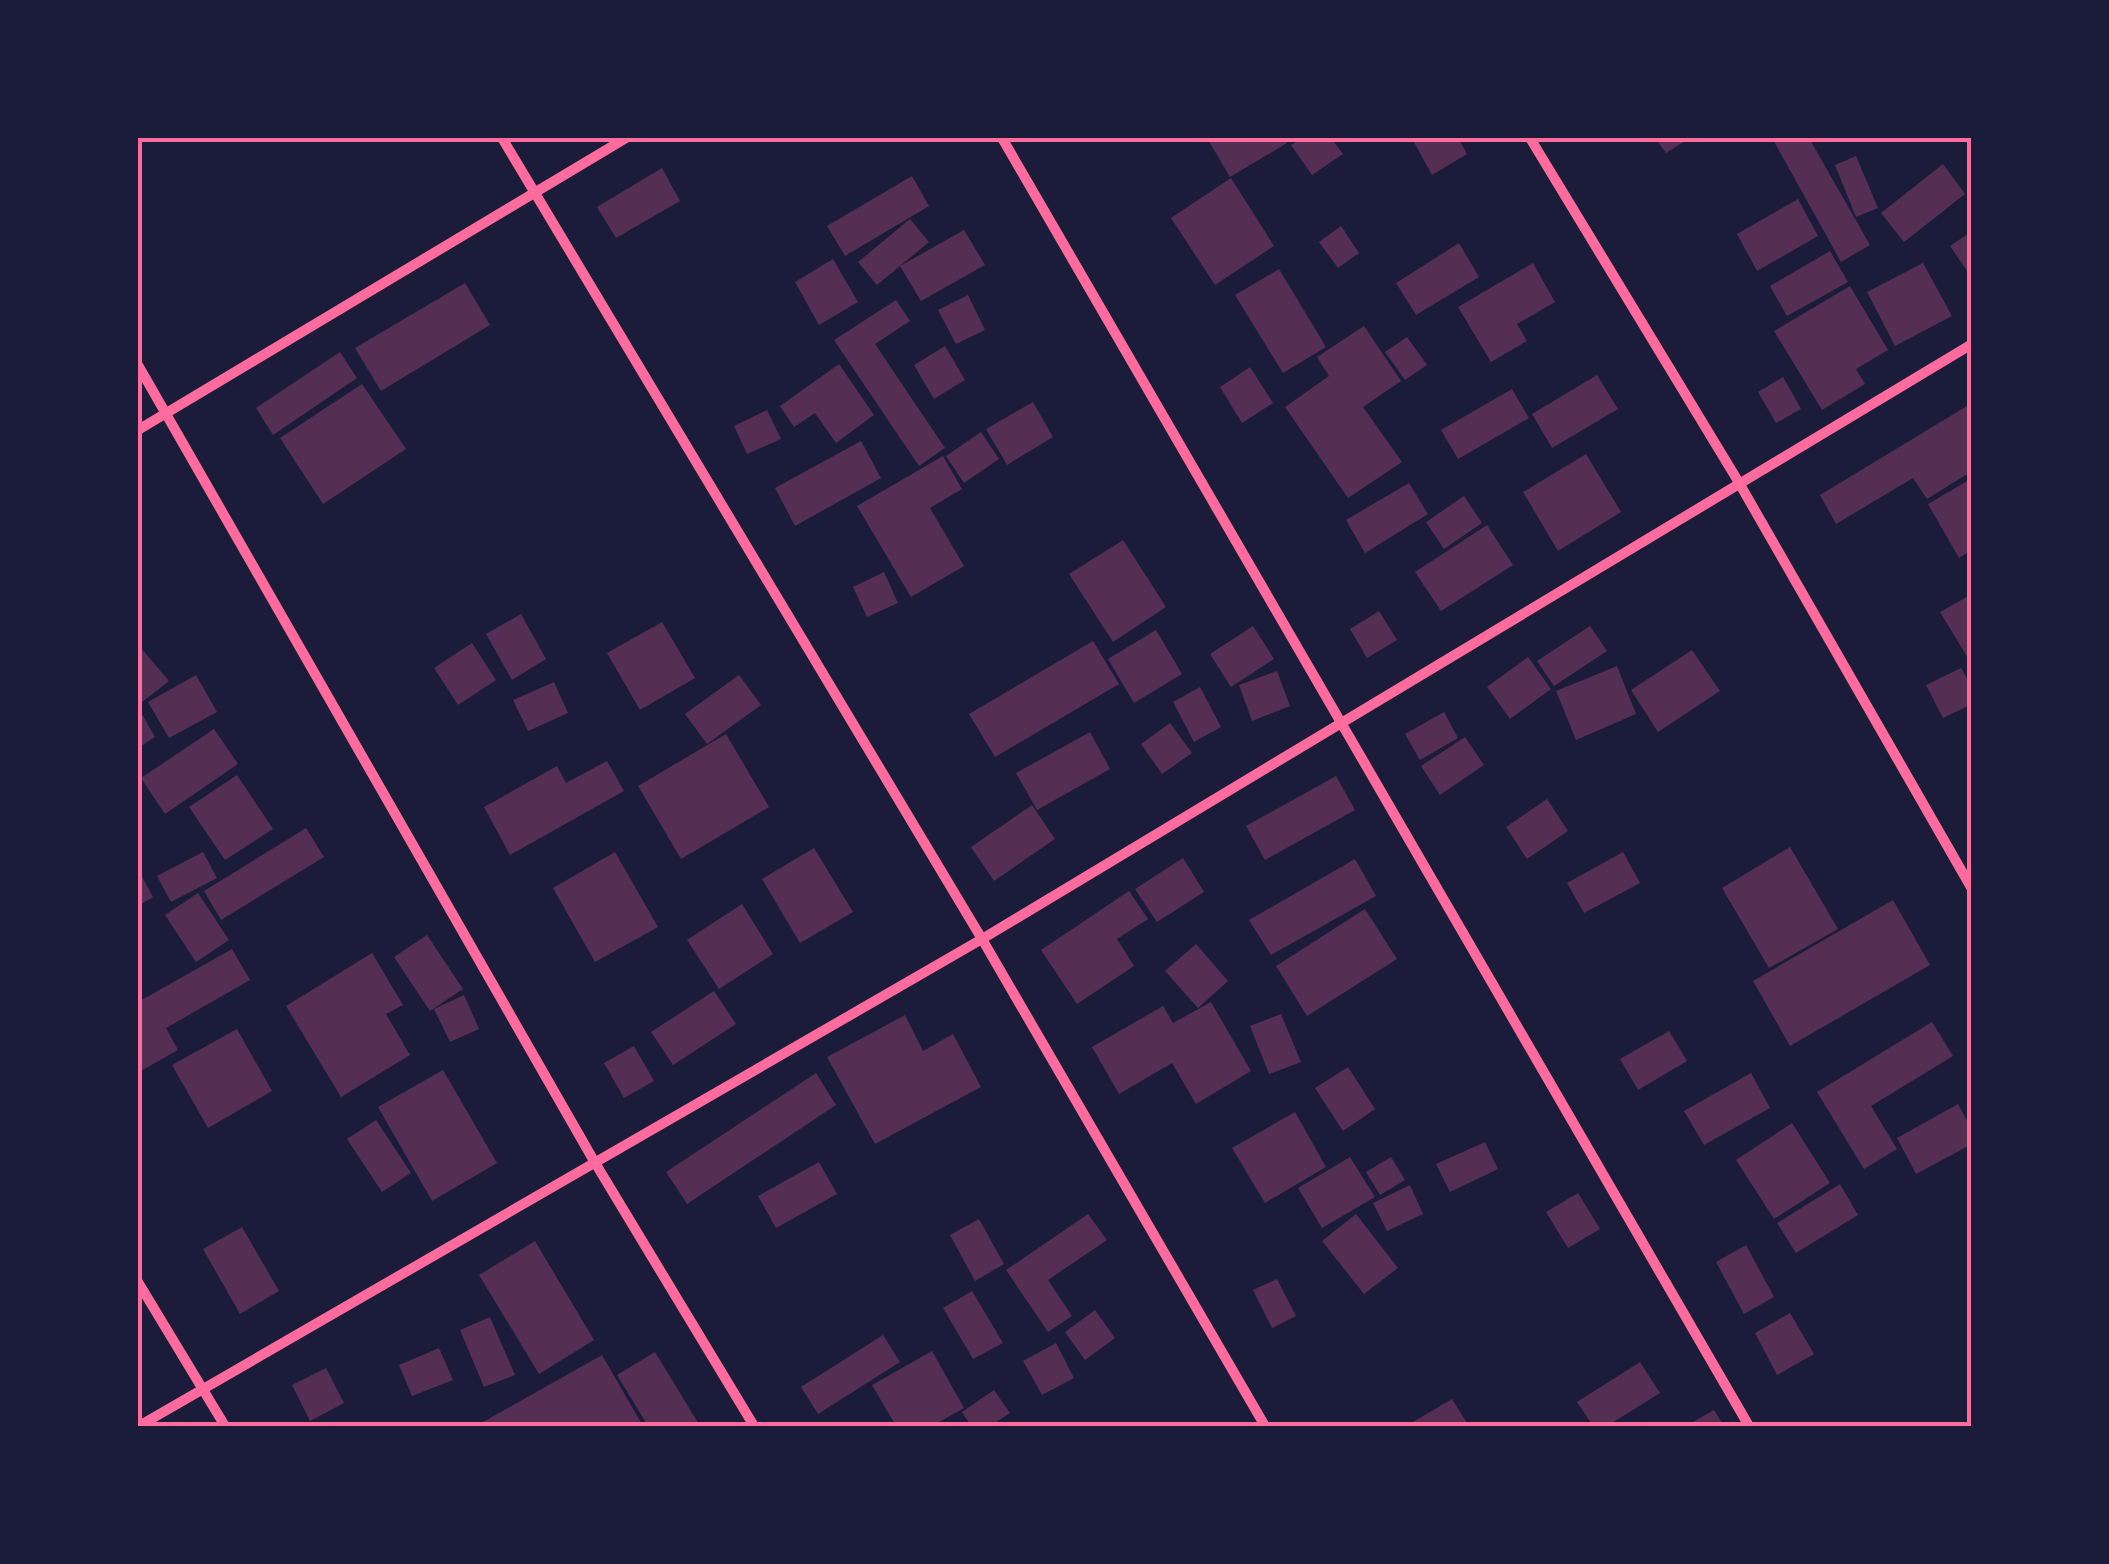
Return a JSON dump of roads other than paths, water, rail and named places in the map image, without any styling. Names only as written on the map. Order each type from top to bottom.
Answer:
[{"type":"street","points":[[502,138],[982,939],[1265,1426]]},
{"type":"street","points":[[138,430],[626,138]]},
{"type":"street","points":[[1002,138],[1749,1426]]},
{"type":"street","points":[[1530,138],[1738,481],[1972,889]]},
{"type":"street","points":[[139,1426],[982,939],[1738,481],[1972,344]]},
{"type":"street","points":[[138,364],[594,1161],[754,1426]]},
{"type":"street","points":[[138,1282],[225,1426]]}]
